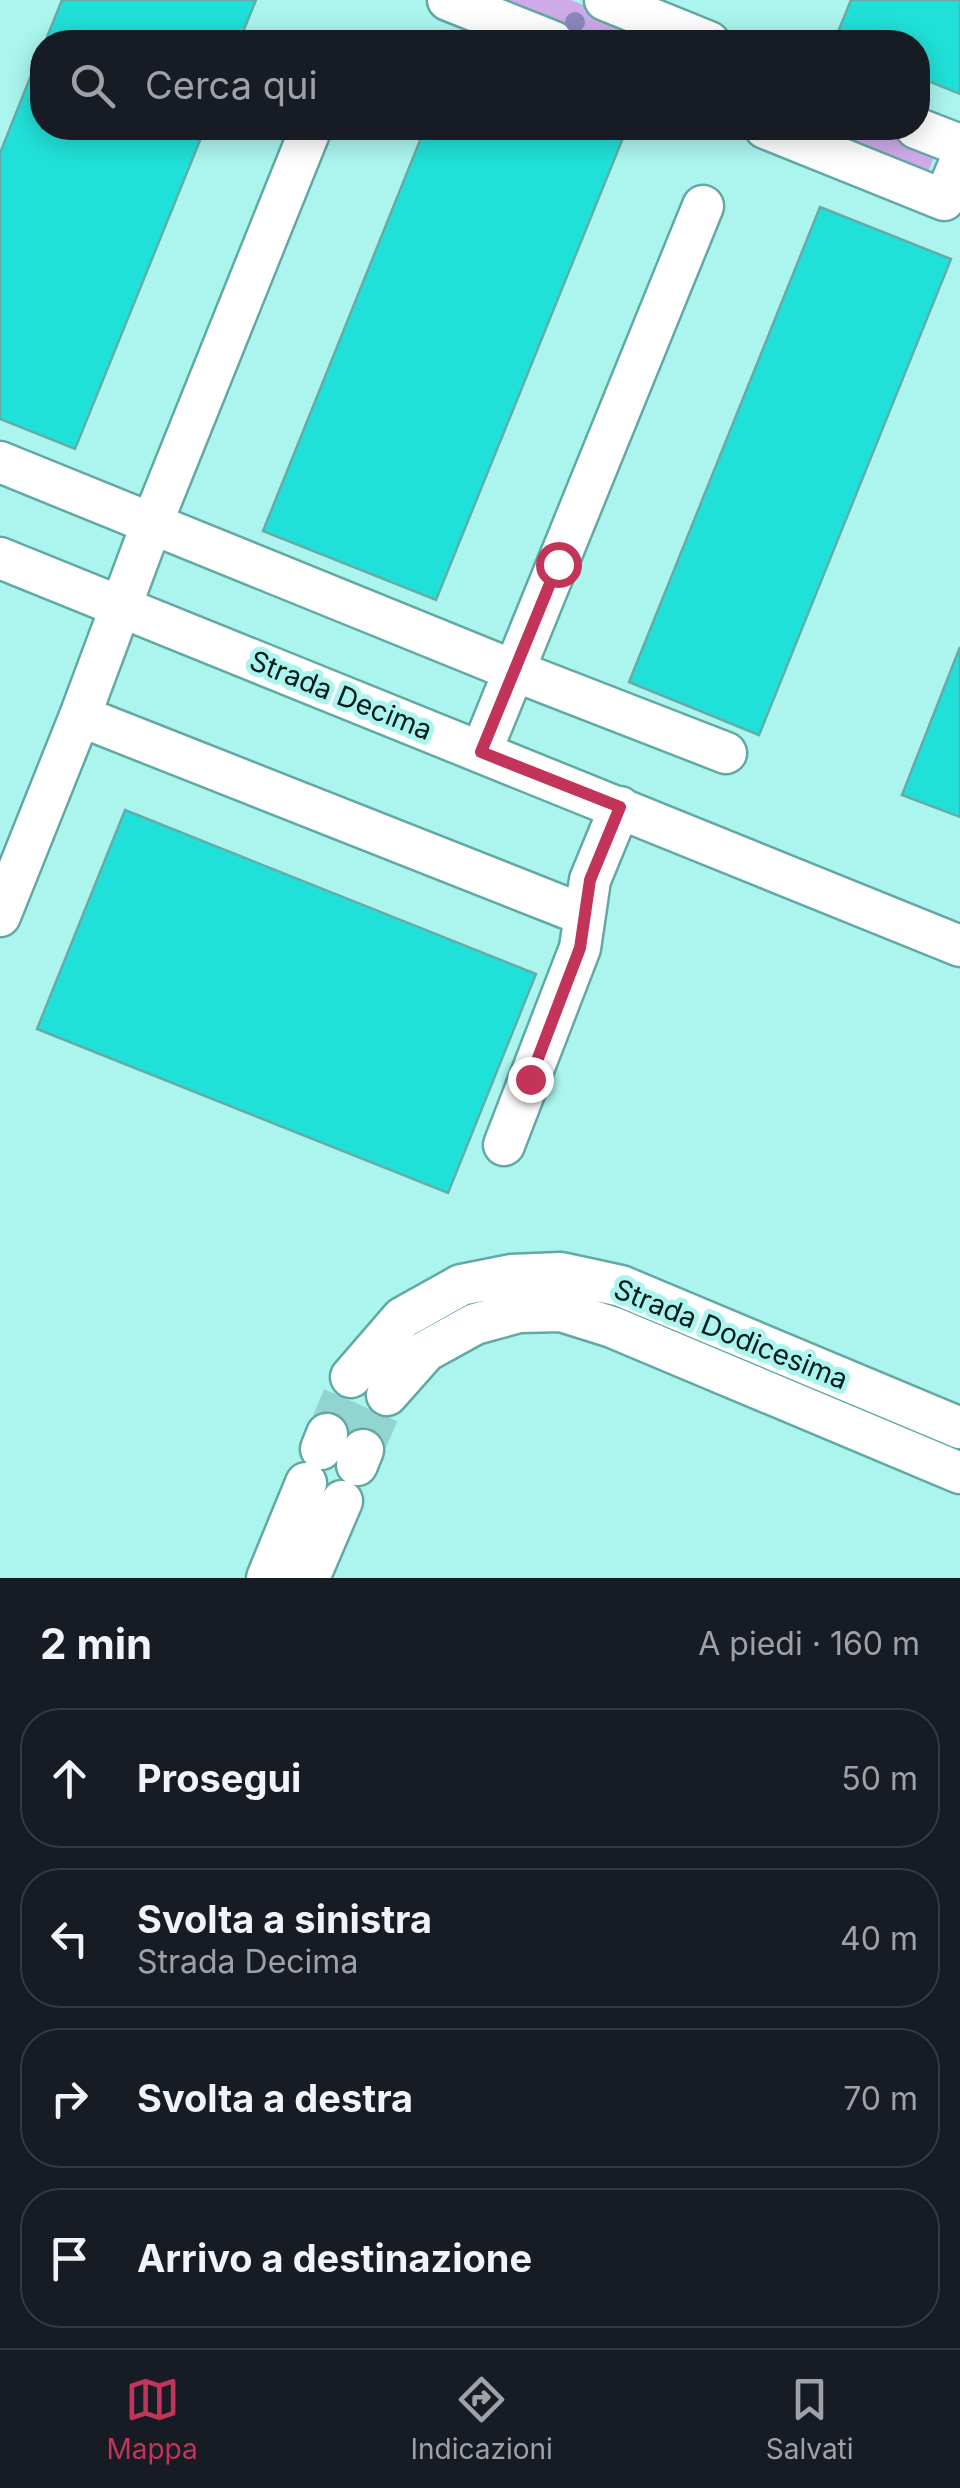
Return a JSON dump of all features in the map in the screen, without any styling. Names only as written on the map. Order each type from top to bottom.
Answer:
[{"type":"street","points":[[448,0],[524,30]]},
{"type":"street","points":[[605,0],[655,30]]},
{"type":"street","points":[[930,133],[960,145]]},
{"type":"street","points":[[0,916],[80,716],[119,606],[306,140]]},
{"type":"street","points":[[795,140],[944,200],[960,162]]},
{"type":"street","points":[[481,752],[703,206]]},
{"type":"street","points":[[0,462],[726,753]]},
{"type":"street","name":"Strada Decima","points":[[0,558],[960,946]]},
{"type":"street","points":[[80,716],[584,915]]},
{"type":"street","points":[[504,1145],[580,948],[590,880],[620,807]]},
{"type":"street","name":"Strada Dodicesima","points":[[351,1377],[402,1318],[461,1285],[511,1275],[562,1272],[621,1286],[960,1428]]},
{"type":"street","name":"Strada Dodicesima","points":[[387,1395],[426,1350],[475,1324],[519,1312],[562,1311],[612,1327],[960,1473]]},
{"type":"street","points":[[267,1578],[336,1464],[310,1578]]},
{"type":"shaded area","points":[[480,0],[571,0],[635,26],[633,30],[554,30]]},
{"type":"shaded area","points":[[826,140],[915,140],[937,149],[925,180]]},
{"type":"building","points":[[62,0],[256,0],[244,30],[50,30]]},
{"type":"building","points":[[851,0],[960,0],[960,94],[930,82],[930,30],[839,30]]},
{"type":"building","points":[[30,78],[30,140],[200,140],[75,449],[0,419],[0,153]]},
{"type":"building","points":[[420,140],[622,140],[436,600],[263,531]]},
{"type":"building","points":[[820,207],[951,259],[759,735],[629,682]]},
{"type":"building","points":[[960,647],[960,817],[902,795]]},
{"type":"building","points":[[125,810],[536,974],[448,1193],[37,1029]]},
{"type":"tunnel","points":[[327,1434],[351,1377]]},
{"type":"tunnel","points":[[363,1450],[387,1395]]},
{"type":"route","points":[[530,1079],[580,948],[590,880],[620,807],[481,752],[558,564]]}]
